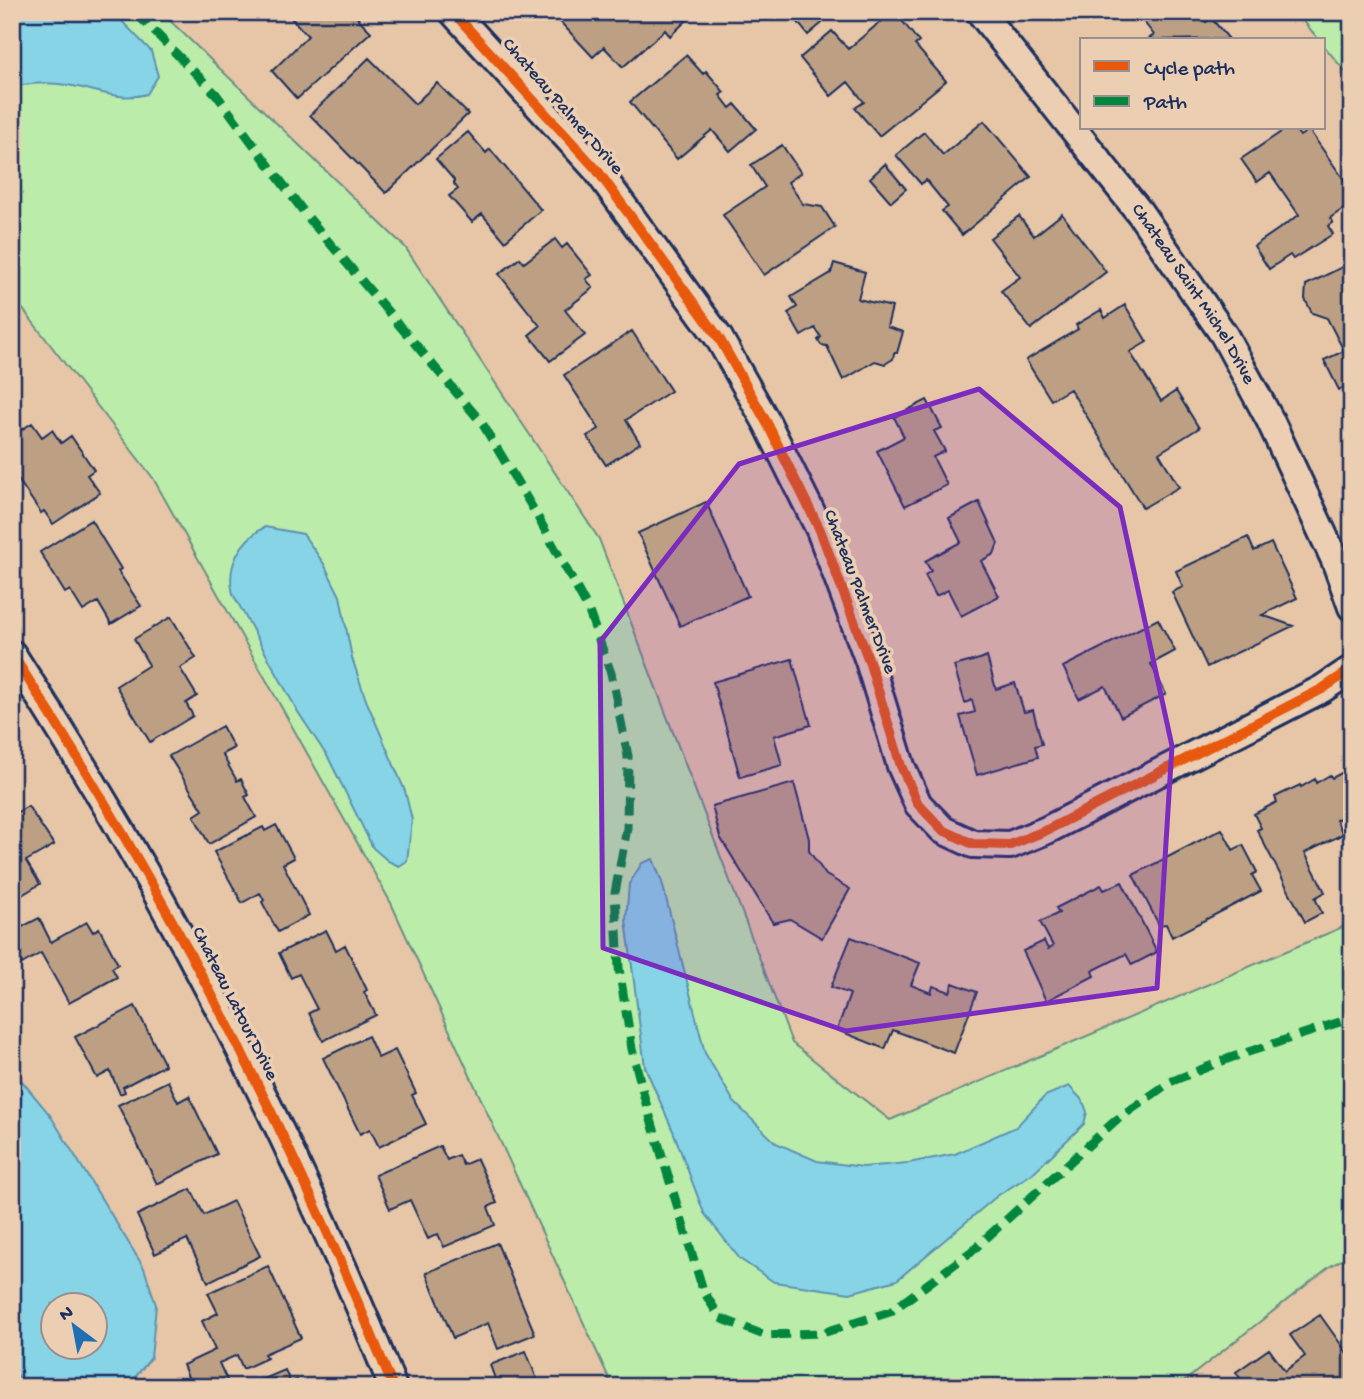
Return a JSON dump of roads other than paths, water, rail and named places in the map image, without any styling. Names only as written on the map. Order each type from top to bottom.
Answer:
[{"type":"street","name":"Chateau Palmer Drive","points":[[453,12],[597,170],[719,338],[767,423],[820,530],[869,661],[901,766],[918,804],[943,830],[972,844],[1010,845],[1047,830],[1322,689],[1352,668]]},
{"type":"street","name":"Chateau Saint Michel Drive","points":[[980,12],[1140,213],[1224,335],[1270,420],[1335,560],[1352,607]]},
{"type":"street","name":"Chateau Latour Drive","points":[[12,654],[55,719],[216,1002],[284,1141],[363,1313],[393,1387]]},
{"type":"water","points":[[12,12],[113,12],[151,51],[158,76],[147,94],[127,97],[53,83],[12,87]]},
{"type":"water","points":[[265,527],[303,534],[324,564],[340,596],[352,658],[366,700],[405,791],[412,820],[407,861],[399,866],[388,861],[373,848],[329,759],[298,712],[233,594],[233,564],[237,555],[248,539]]},
{"type":"water","points":[[653,859],[662,882],[705,1053],[734,1102],[776,1143],[817,1161],[863,1167],[908,1163],[955,1154],[1016,1127],[1045,1096],[1069,1086],[1083,1101],[1087,1112],[1084,1124],[1033,1173],[997,1196],[897,1280],[850,1293],[774,1282],[740,1259],[704,1213],[645,1067],[626,920],[629,884],[642,863]]},
{"type":"water","points":[[12,1069],[50,1115],[144,1268],[156,1305],[151,1358],[127,1387],[31,1387],[12,1369]]}]
